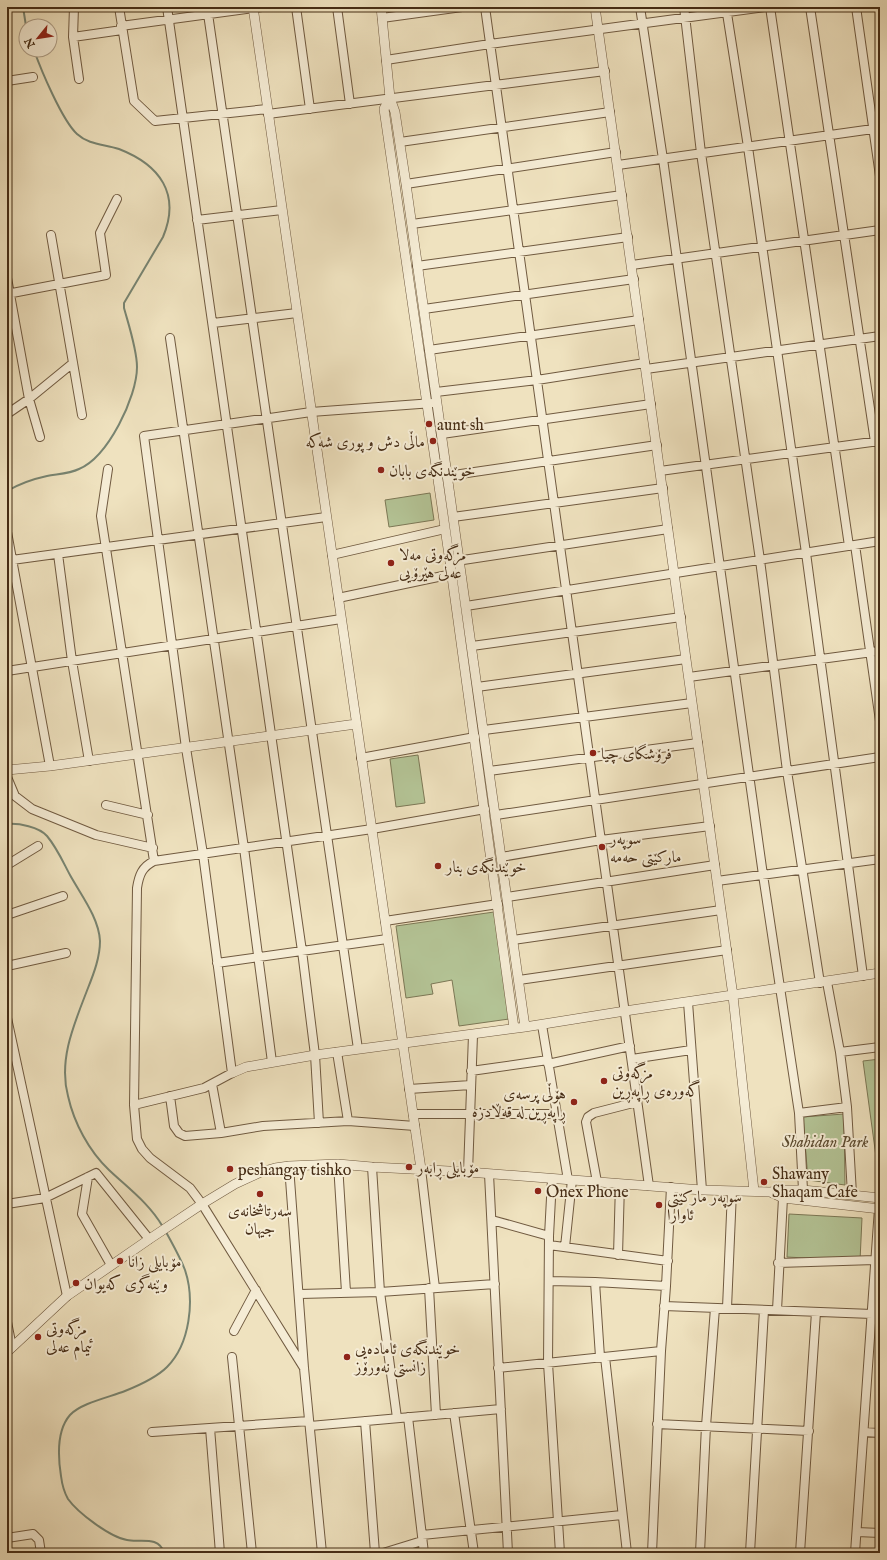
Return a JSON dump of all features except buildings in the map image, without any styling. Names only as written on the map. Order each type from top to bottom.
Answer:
[{"type":"street","points":[[74,7],[73,37],[78,79]]},
{"type":"street","points":[[119,7],[134,100],[155,121],[222,114],[310,109],[605,71]]},
{"type":"street","points":[[167,7],[213,323],[240,529],[302,951],[315,1055],[319,1123]]},
{"type":"street","points":[[73,37],[169,20],[208,11],[256,7],[268,111],[282,210],[421,1169],[432,1288],[436,1415]]},
{"type":"street","points":[[296,7],[310,109]]},
{"type":"street","points":[[337,7],[350,104]]},
{"type":"street","points":[[381,7],[390,98],[395,112],[400,142],[453,517],[454,561]]},
{"type":"street","points":[[382,18],[462,7]]},
{"type":"street","points":[[485,7],[649,1186]]},
{"type":"street","points":[[595,7],[727,950],[754,1191]]},
{"type":"street","points":[[640,7],[692,362],[763,875],[799,1113],[803,1190]]},
{"type":"street","points":[[684,7],[701,153],[760,560],[787,771],[802,870],[824,982],[840,1052],[847,1107],[852,1194]]},
{"type":"street","points":[[386,60],[685,17],[726,9],[765,7]]},
{"type":"street","points":[[770,7],[788,141],[834,448],[870,652],[880,721]]},
{"type":"street","points":[[660,471],[878,442],[860,339],[810,7]]},
{"type":"street","points":[[856,7],[877,128],[880,176]]},
{"type":"street","points":[[726,9],[748,147],[790,453],[806,553],[819,659],[863,976]]},
{"type":"street","points":[[208,11],[358,1049]]},
{"type":"street","points":[[7,81],[34,77]]},
{"type":"street","points":[[390,98],[384,109],[445,529],[456,573],[459,627],[514,1028]]},
{"type":"street","points":[[400,142],[610,112]]},
{"type":"street","points":[[618,166],[877,128]]},
{"type":"street","points":[[406,184],[616,152]]},
{"type":"street","points":[[412,224],[622,195]]},
{"type":"street","points":[[8,294],[106,275],[100,233],[117,199]]},
{"type":"street","points":[[197,220],[282,210]]},
{"type":"street","points":[[632,265],[880,230]]},
{"type":"street","points":[[51,234],[82,415]]},
{"type":"street","points":[[417,266],[628,237]]},
{"type":"street","points":[[7,278],[8,294],[29,399],[40,436]]},
{"type":"street","points":[[424,309],[634,279]]},
{"type":"street","points":[[213,323],[297,312]]},
{"type":"street","points":[[429,350],[639,320]]},
{"type":"street","points":[[436,392],[646,366],[692,362],[880,336]]},
{"type":"street","points":[[170,338],[214,639],[227,742],[244,848],[272,1062]]},
{"type":"street","points":[[7,414],[29,399],[73,363]]},
{"type":"street","points":[[232,1073],[203,854],[186,748],[144,436],[226,423],[267,419],[311,412],[437,403]]},
{"type":"street","points":[[442,434],[651,404]]},
{"type":"street","points":[[447,476],[657,445]]},
{"type":"street","points":[[108,469],[101,516],[139,754],[154,861]]},
{"type":"street","points":[[453,517],[663,488]]},
{"type":"street","points":[[12,560],[326,517]]},
{"type":"street","points":[[454,561],[668,528]]},
{"type":"street","points":[[332,556],[445,529]]},
{"type":"street","points":[[7,532],[50,766]]},
{"type":"street","points":[[466,606],[880,541]]},
{"type":"street","points":[[58,554],[72,661],[89,761]]},
{"type":"street","points":[[338,598],[456,573]]},
{"type":"street","points":[[456,573],[466,606],[525,1027]]},
{"type":"street","points":[[472,646],[681,617]]},
{"type":"street","points":[[7,671],[341,619]]},
{"type":"street","points":[[459,627],[469,626]]},
{"type":"street","points":[[689,677],[880,651]]},
{"type":"street","points":[[477,687],[686,659]]},
{"type":"street","points":[[484,730],[584,718],[692,702]]},
{"type":"street","points":[[7,770],[89,761],[356,724]]},
{"type":"street","points":[[361,758],[475,737]]},
{"type":"street","points":[[489,771],[698,743]]},
{"type":"street","points":[[496,815],[880,757]]},
{"type":"street","points":[[7,777],[14,796],[32,809],[96,835],[153,848]]},
{"type":"street","points":[[106,806],[148,814]]},
{"type":"street","points":[[304,1368],[202,1204],[190,1188],[154,1162],[142,1149],[136,1135],[134,1105],[137,888],[141,872],[146,866],[154,861],[327,834],[372,829],[485,809]]},
{"type":"street","points":[[501,857],[601,840],[710,826]]},
{"type":"street","points":[[7,865],[38,846]]},
{"type":"street","points":[[717,881],[880,859]]},
{"type":"street","points":[[507,897],[715,865]]},
{"type":"street","points":[[7,916],[63,896]]},
{"type":"street","points":[[385,921],[498,904]]},
{"type":"street","points":[[513,940],[721,910]]},
{"type":"street","points":[[217,963],[387,939]]},
{"type":"street","points":[[519,980],[727,950]]},
{"type":"street","points":[[7,966],[66,953]]},
{"type":"street","points":[[134,1105],[212,1084],[246,1067],[272,1062],[358,1049],[542,1025],[625,1011],[880,973]]},
{"type":"street","points":[[688,1002],[702,1190]]},
{"type":"street","points":[[7,1018],[67,1296]]},
{"type":"street","points":[[542,1025],[570,1180],[565,1247]]},
{"type":"street","points":[[468,1172],[473,1035]]},
{"type":"street","points":[[471,1071],[548,1062],[630,1046]]},
{"type":"street","points":[[840,1052],[880,1047]]},
{"type":"street","points":[[632,1059],[692,1050]]},
{"type":"street","points":[[337,1052],[348,1121]]},
{"type":"street","points":[[212,1084],[221,1133]]},
{"type":"street","points":[[409,1089],[471,1085]]},
{"type":"street","points":[[170,1096],[174,1126],[179,1133],[189,1136],[221,1133],[263,1126],[348,1121],[414,1126]]},
{"type":"street","points":[[596,1182],[586,1122],[588,1117],[594,1113],[637,1102]]},
{"type":"street","points":[[799,1113],[847,1107]]},
{"type":"street","points":[[413,1114],[557,1114]]},
{"type":"street","points":[[10,1350],[67,1296],[150,1238],[202,1204],[248,1178],[275,1168],[338,1164],[468,1172],[702,1190],[770,1192],[803,1190],[880,1198]]},
{"type":"street","points":[[338,1164],[346,1292]]},
{"type":"street","points":[[289,1166],[300,1294],[304,1368],[322,1553]]},
{"type":"street","points":[[372,1167],[380,1292],[396,1418]]},
{"type":"street","points":[[7,1204],[45,1198],[96,1173],[150,1238]]},
{"type":"street","points":[[489,1174],[508,1553]]},
{"type":"street","points":[[88,1177],[82,1214],[111,1265]]},
{"type":"street","points":[[552,1179],[549,1236],[548,1363],[560,1553]]},
{"type":"street","points":[[618,1255],[620,1184]]},
{"type":"street","points":[[652,1553],[660,1352],[668,1261],[671,1187]]},
{"type":"street","points":[[727,1308],[732,1191]]},
{"type":"street","points":[[770,1192],[783,1198],[879,1208],[878,1243],[875,1260],[876,1293],[872,1314],[855,1553]]},
{"type":"street","points":[[777,1310],[778,1263],[783,1198]]},
{"type":"street","points":[[492,1220],[549,1236]]},
{"type":"street","points":[[549,1245],[668,1261]]},
{"type":"street","points":[[778,1263],[875,1260]]},
{"type":"street","points":[[549,1281],[666,1286]]},
{"type":"street","points":[[595,1282],[627,1553]]},
{"type":"street","points":[[300,1294],[380,1292],[495,1284]]},
{"type":"street","points":[[234,1331],[256,1290]]},
{"type":"street","points":[[664,1306],[872,1314]]},
{"type":"street","points":[[700,1553],[706,1426],[715,1308]]},
{"type":"street","points":[[750,1553],[764,1310]]},
{"type":"street","points":[[800,1553],[816,1312]]},
{"type":"street","points":[[7,1322],[10,1350]]},
{"type":"street","points":[[498,1368],[660,1352]]},
{"type":"street","points":[[232,1358],[252,1553]]},
{"type":"street","points":[[152,1432],[238,1426],[365,1421],[501,1409]]},
{"type":"street","points":[[454,1413],[474,1553]]},
{"type":"street","points":[[408,1417],[424,1553]]},
{"type":"street","points":[[365,1421],[375,1553]]},
{"type":"street","points":[[657,1424],[809,1431]]},
{"type":"street","points":[[210,1428],[220,1553]]},
{"type":"street","points":[[864,1432],[880,1433]]},
{"type":"street","points":[[383,1553],[422,1538],[471,1530],[622,1515]]},
{"type":"street","points":[[857,1532],[880,1533]]},
{"type":"street","points":[[7,1538],[33,1534],[39,1540],[41,1553]]},
{"type":"green space","points":[[430,493],[434,520],[389,527],[385,500]]},
{"type":"green space","points":[[418,755],[425,803],[396,807],[390,759]]},
{"type":"green space","points":[[494,912],[509,1019],[459,1026],[452,980],[431,984],[433,994],[406,998],[396,926]]},
{"type":"green space","points":[[880,1059],[880,1163],[877,1164],[863,1061]]},
{"type":"green space","name":"Shahidan Park","points":[[844,1114],[845,1185],[808,1180],[803,1117]]},
{"type":"green space","points":[[789,1214],[862,1218],[860,1261],[787,1257]]},
{"type":"waterway","points":[[23,7],[25,18]]},
{"type":"waterway","points":[[7,491],[21,484],[37,479],[79,469],[90,462],[100,452],[119,425],[132,394],[136,380],[137,367],[137,360],[124,303],[163,237],[168,222],[168,194],[156,173],[146,163],[119,149],[97,144],[82,138],[77,134],[65,118],[52,94],[37,58]]},
{"type":"waterway","points":[[7,824],[28,826],[39,830],[47,836],[60,855],[93,915],[99,932],[100,947],[98,959],[69,1041],[65,1068],[65,1082],[68,1096],[78,1126],[95,1154],[109,1170],[145,1203],[163,1227]]},
{"type":"waterway","points":[[164,1553],[161,1547],[153,1542],[132,1541],[112,1534],[95,1524],[73,1505],[64,1491],[61,1479],[59,1444],[65,1421],[70,1415],[81,1407],[125,1391],[153,1378],[167,1367],[181,1346],[188,1321],[190,1295],[185,1270],[166,1232]]},
{"type":"place","name":"aunt sh","points":[[429,424]]},
{"type":"place","name":"ماڵی دش و پوری شەکە","points":[[433,441]]},
{"type":"place","name":"خوێندنگەی بابان","points":[[381,470]]},
{"type":"place","name":"مزگەوتی مەلا عەلی هێرۆیی","points":[[391,563]]},
{"type":"place","name":"فرۆشگای چیا","points":[[593,753]]},
{"type":"place","name":"سوپەر مارکێتی حەمە","points":[[602,847]]},
{"type":"place","name":"خوێندنگەی بنار","points":[[438,866]]},
{"type":"place","name":"مزگەوتی گەورەی ڕاپەڕین","points":[[604,1081]]},
{"type":"place","name":"هۆڵی پرسەی ڕاپەڕین لە قەڵادزە","points":[[574,1102]]},
{"type":"place","name":"مۆبایلی ڕابەر","points":[[409,1167]]},
{"type":"place","name":"peshangay tishko","points":[[230,1169]]},
{"type":"place","name":"Shawany Shaqam Cafe","points":[[764,1182]]},
{"type":"place","name":"Onex Phone","points":[[538,1191]]},
{"type":"place","name":"سەرتاشخانەی جیهان","points":[[260,1194]]},
{"type":"place","name":"سوپەر مارکێتی ئاوارا","points":[[659,1205]]},
{"type":"place","name":"مۆبایلی زانا","points":[[120,1261]]},
{"type":"place","name":"وێنەگری کەیوان","points":[[76,1283]]},
{"type":"place","name":"مزگەوتی ئیمام عەلی","points":[[38,1337]]},
{"type":"place","name":"خوێندنگەی ئامادەیی زانستی نەورۆز","points":[[347,1357]]}]
